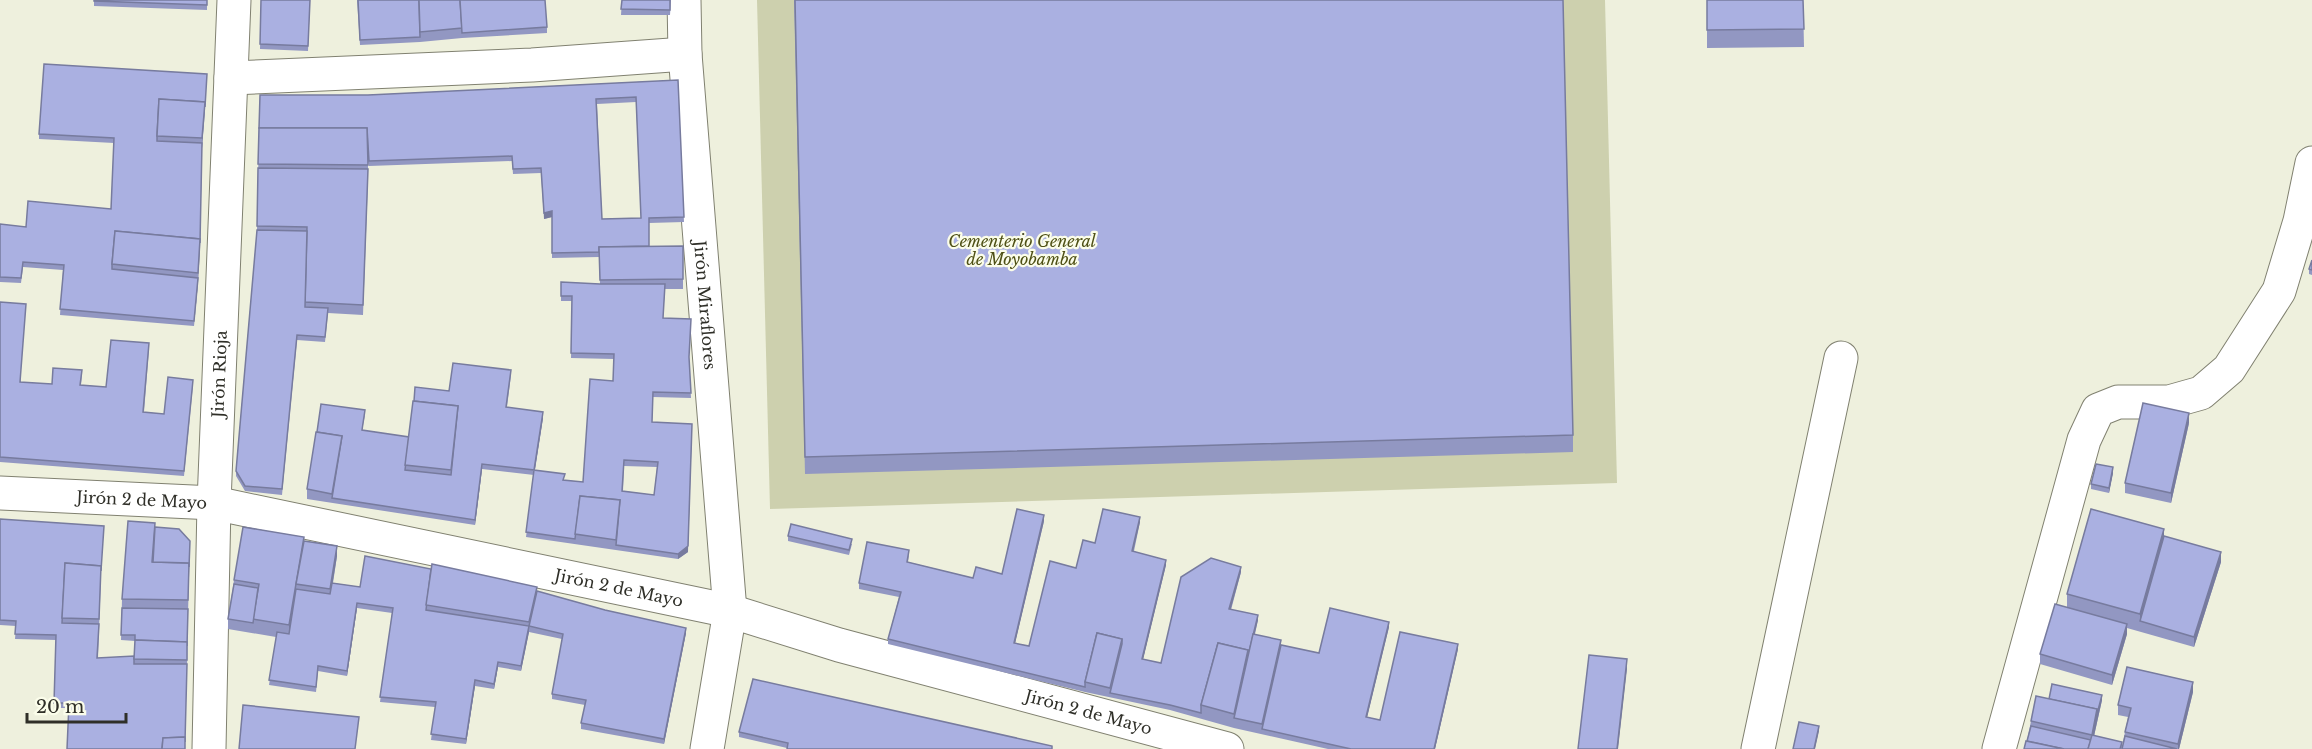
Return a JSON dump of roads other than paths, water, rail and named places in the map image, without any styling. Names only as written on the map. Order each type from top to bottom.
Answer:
[{"type":"street","name":"Jirón Rioja","points":[[208,749],[214,503],[234,0]]},
{"type":"street","name":"Jirón Miraflores","points":[[684,0],[685,54],[730,611],[707,749]]},
{"type":"street","points":[[231,78],[532,65],[685,54]]},
{"type":"street","points":[[1999,749],[2084,440],[2098,410],[2118,402],[2169,402],[2201,393],[2229,369],[2279,291],[2300,220],[2312,163]]},
{"type":"street","points":[[1758,749],[1841,358]]},
{"type":"street","name":"Jirón 2 de Mayo","points":[[0,493],[214,503],[730,611],[839,645],[1227,749]]},
{"type":"park label","name":"Cementerio General de Moyobamba","points":[[1022,250]]}]
